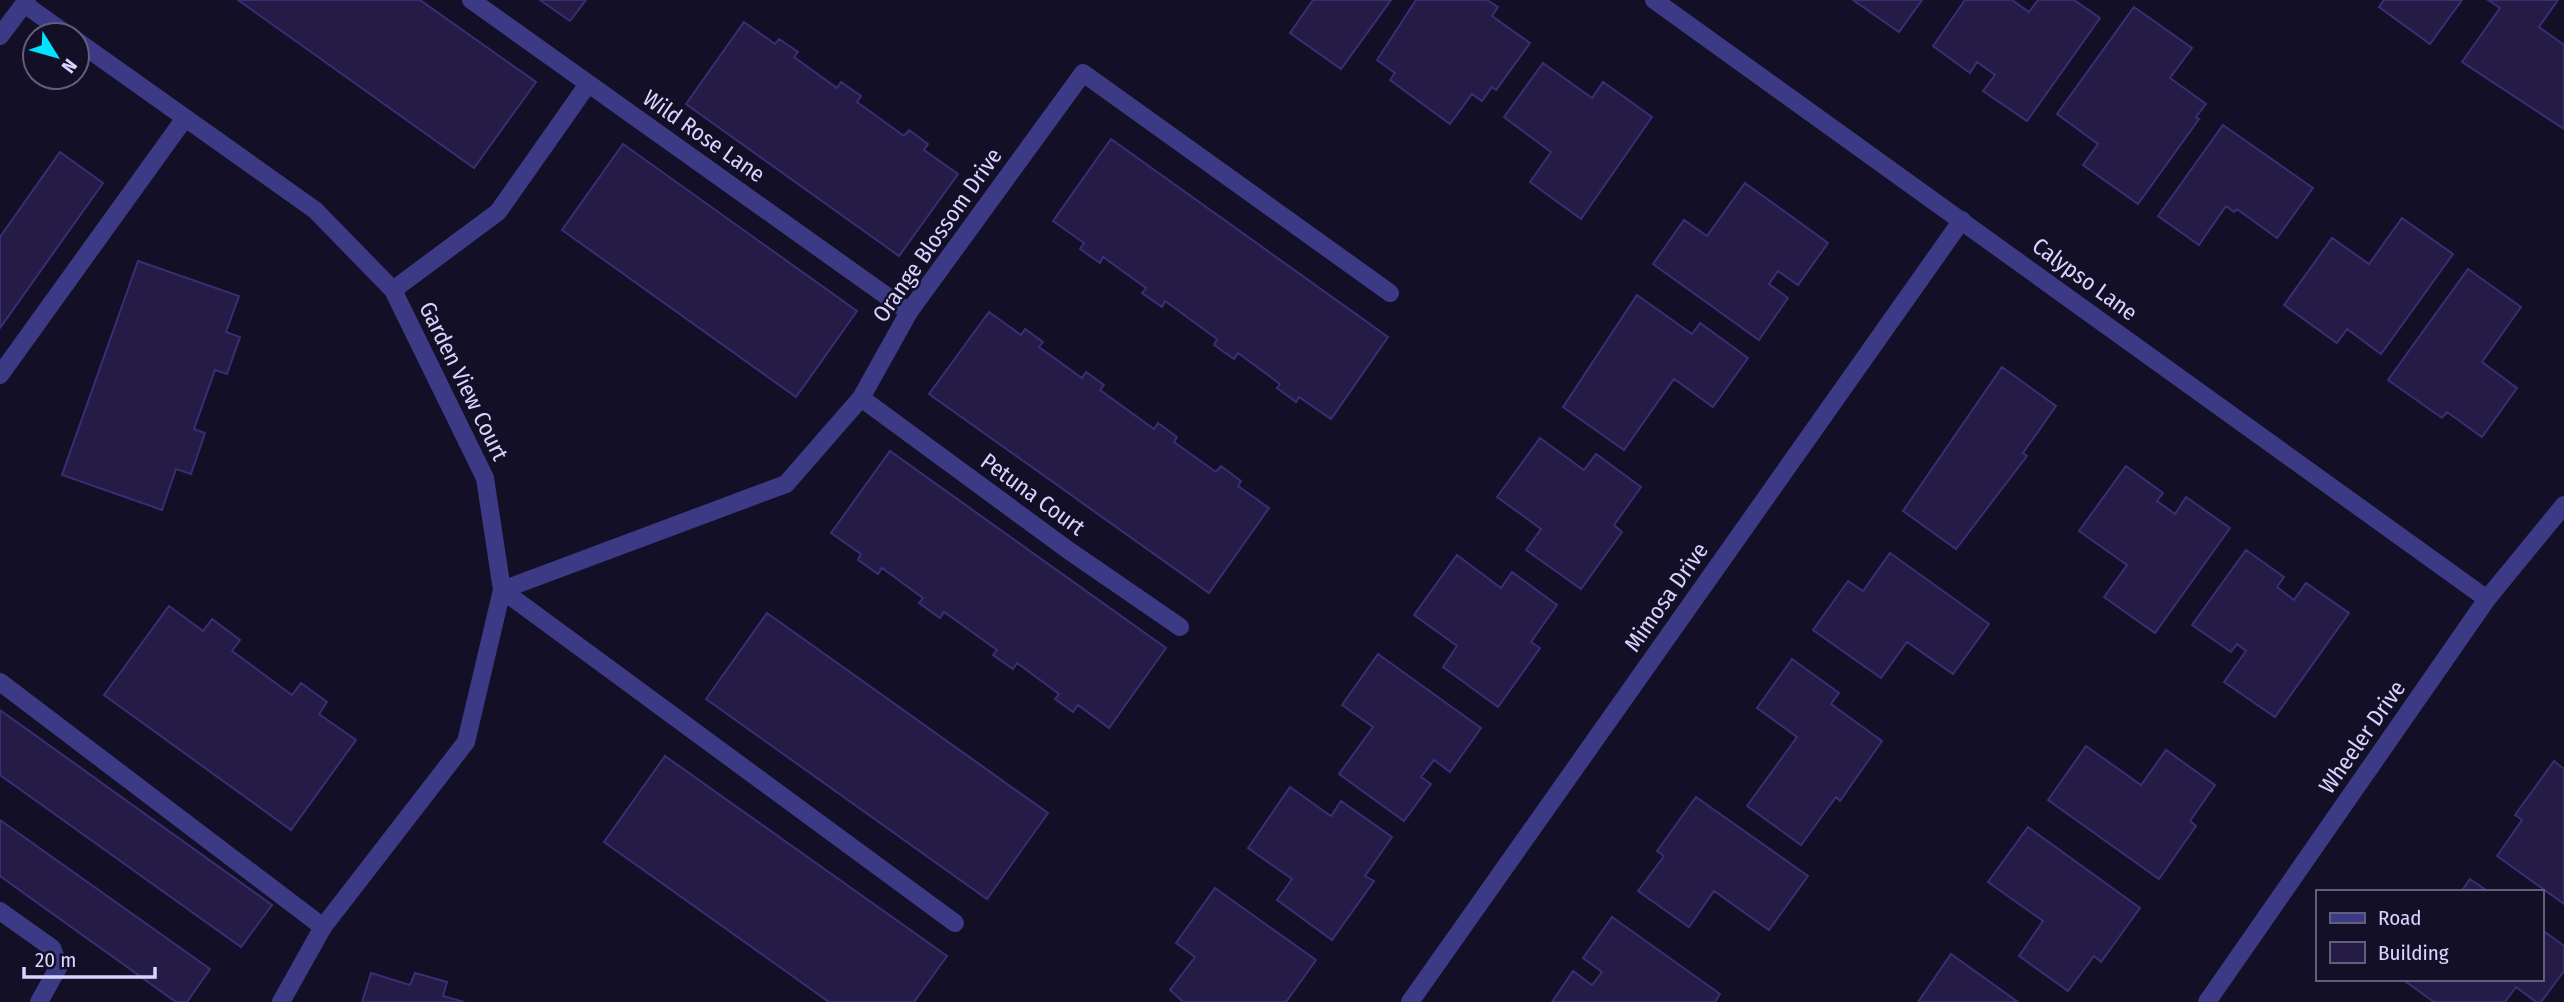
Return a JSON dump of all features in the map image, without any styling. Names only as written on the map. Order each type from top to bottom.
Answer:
[{"type":"street","name":"Wild Rose Lane","points":[[471,0],[909,312]]},
{"type":"street","name":"Calypso Lane","points":[[1654,0],[2487,599]]},
{"type":"street","points":[[0,36],[26,2],[50,21]]},
{"type":"street","name":"Garden View Court","points":[[91,51],[316,210],[393,290],[485,478],[502,590],[466,742],[323,927],[281,1002]]},
{"type":"street","name":"Orange Blossom Drive","points":[[502,590],[786,484],[861,398],[909,312],[1083,74],[1390,293]]},
{"type":"street","points":[[393,290],[498,212],[588,84]]},
{"type":"street","points":[[0,375],[185,118]]},
{"type":"street","name":"Mimosa Drive","points":[[1410,1002],[1962,220]]},
{"type":"street","name":"Petuna Court","points":[[861,398],[1068,550],[1180,626]]},
{"type":"street","name":"Wheeler Drive","points":[[2207,1002],[2487,599],[2564,505]]},
{"type":"street","points":[[502,590],[956,923]]},
{"type":"street","points":[[0,682],[323,927]]},
{"type":"street","points":[[0,911],[52,948],[59,966],[39,1002]]},
{"type":"building","points":[[238,0],[420,0],[536,82],[474,168]]},
{"type":"building","points":[[540,0],[586,0],[570,21]]},
{"type":"building","points":[[1313,0],[1391,0],[1341,69],[1290,33]]},
{"type":"building","points":[[1416,0],[1487,0],[1498,7],[1492,16],[1530,43],[1496,90],[1492,87],[1482,101],[1472,94],[1450,124],[1390,80],[1395,73],[1377,60]]},
{"type":"building","points":[[1853,0],[1922,0],[1899,32]]},
{"type":"building","points":[[1965,0],[2012,0],[2029,12],[2038,0],[2074,0],[2100,18],[2027,121],[1983,91],[1995,75],[1977,62],[1970,73],[1933,46]]},
{"type":"building","points":[[2384,0],[2462,0],[2430,44],[2379,7]]},
{"type":"building","points":[[2488,0],[2558,0],[2539,27],[2564,45],[2564,129],[2462,62],[2500,8]]},
{"type":"building","points":[[2134,7],[2192,48],[2170,78],[2206,104],[2196,117],[2199,119],[2138,204],[2083,165],[2098,144],[2057,114]]},
{"type":"building","points":[[744,22],[775,44],[779,39],[798,52],[794,57],[837,88],[841,82],[861,96],[857,102],[904,136],[909,130],[928,144],[924,150],[958,174],[899,256],[686,104]]},
{"type":"building","points":[[1543,63],[1592,98],[1603,82],[1652,117],[1581,219],[1530,182],[1551,152],[1504,117]]},
{"type":"building","points":[[2223,125],[2313,188],[2277,238],[2237,209],[2234,212],[2226,206],[2199,245],[2158,216]]},
{"type":"building","points":[[1111,139],[1388,337],[1331,419],[1299,397],[1296,402],[1277,388],[1280,384],[1238,353],[1234,359],[1214,345],[1217,339],[1165,301],[1162,307],[1142,293],[1146,288],[1103,257],[1100,263],[1080,249],[1084,243],[1053,221]]},
{"type":"building","points":[[623,144],[857,311],[796,397],[562,230]]},
{"type":"building","points":[[60,152],[103,183],[0,328],[0,237]]},
{"type":"building","points":[[1745,183],[1828,243],[1798,285],[1778,271],[1769,284],[1788,298],[1759,340],[1653,264],[1684,220],[1707,236]]},
{"type":"building","points":[[2402,218],[2453,254],[2381,354],[2347,329],[2337,343],[2284,305],[2332,238],[2369,264]]},
{"type":"building","points":[[138,261],[239,296],[226,332],[240,337],[227,374],[215,370],[194,429],[205,433],[191,474],[176,469],[162,510],[62,475]]},
{"type":"building","points":[[2468,269],[2521,307],[2482,362],[2517,388],[2482,437],[2447,412],[2442,418],[2388,380]]},
{"type":"building","points":[[1637,295],[1692,334],[1700,323],[1748,358],[1713,407],[1674,379],[1624,450],[1563,407]]},
{"type":"building","points":[[989,312],[1021,335],[1025,329],[1043,342],[1039,347],[1082,378],[1086,372],[1104,385],[1100,390],[1154,429],[1158,423],[1177,437],[1174,442],[1216,472],[1221,466],[1241,481],[1238,486],[1269,508],[1209,593],[929,394]]},
{"type":"building","points":[[2002,367],[2056,406],[2023,453],[2027,456],[1956,549],[1903,511]]},
{"type":"building","points":[[1540,438],[1584,470],[1596,454],[1641,487],[1614,525],[1622,532],[1581,589],[1526,550],[1541,529],[1497,497]]},
{"type":"building","points":[[890,451],[1166,648],[1109,728],[1078,705],[1073,712],[1055,699],[1059,694],[1017,663],[1013,669],[993,655],[997,650],[944,612],[940,618],[919,603],[923,598],[882,568],[878,574],[858,560],[861,554],[831,533]]},
{"type":"building","points":[[2126,466],[2163,493],[2157,501],[2175,514],[2186,497],[2230,528],[2155,633],[2104,597],[2127,565],[2079,531]]},
{"type":"building","points":[[2246,550],[2284,577],[2277,587],[2294,600],[2306,583],[2349,613],[2275,717],[2224,682],[2246,651],[2237,644],[2231,652],[2192,625]]},
{"type":"building","points":[[1890,553],[1989,624],[1953,674],[1907,642],[1881,678],[1813,630],[1848,581],[1863,591]]},
{"type":"building","points":[[1457,555],[1501,588],[1512,572],[1557,605],[1531,642],[1540,648],[1498,707],[1443,667],[1457,646],[1414,615]]},
{"type":"building","points":[[169,606],[203,631],[212,619],[240,640],[232,651],[292,695],[301,683],[327,702],[319,714],[356,740],[291,830],[104,695]]},
{"type":"building","points":[[767,613],[1048,813],[987,899],[706,699]]},
{"type":"building","points":[[1378,654],[1481,728],[1450,772],[1434,760],[1421,777],[1431,784],[1404,821],[1339,774],[1373,727],[1342,705]]},
{"type":"building","points":[[1792,659],[1839,693],[1831,704],[1882,741],[1840,801],[1836,797],[1801,845],[1747,806],[1797,737],[1757,708]]},
{"type":"building","points":[[0,710],[272,905],[241,947],[0,775]]},
{"type":"building","points":[[2086,746],[2141,785],[2166,750],[2215,785],[2190,821],[2196,826],[2159,879],[2048,800]]},
{"type":"building","points":[[665,756],[947,956],[914,1002],[829,1002],[604,842]]},
{"type":"building","points":[[2554,761],[2564,769],[2564,904],[2497,856],[2522,820],[2515,815]]},
{"type":"building","points":[[1290,787],[1331,816],[1341,801],[1392,837],[1365,876],[1374,881],[1332,940],[1277,900],[1292,879],[1248,848]]},
{"type":"building","points":[[1696,797],[1808,876],[1769,930],[1714,891],[1689,927],[1638,891],[1664,856],[1657,851]]},
{"type":"building","points":[[0,820],[210,969],[187,1002],[176,1002],[0,876]]},
{"type":"building","points":[[2028,827],[2140,908],[2101,962],[2094,956],[2068,991],[2019,956],[2043,921],[1988,882]]},
{"type":"building","points":[[2470,879],[2486,890],[2462,890]]},
{"type":"building","points":[[1215,888],[1316,960],[1286,1002],[1183,1002],[1170,990],[1195,957],[1176,943]]},
{"type":"building","points":[[1612,917],[1720,994],[1715,1002],[1552,1002],[1573,971],[1592,985],[1602,972],[1583,958]]},
{"type":"building","points":[[2543,930],[2564,946],[2564,971],[2541,1002],[2536,1002],[2516,987],[2505,1002],[2434,1002],[2405,981],[2543,981]]},
{"type":"building","points":[[1951,954],[2018,1002],[1918,1002]]},
{"type":"building","points":[[371,973],[410,985],[415,973],[447,982],[443,996],[464,1002],[362,1002]]}]
